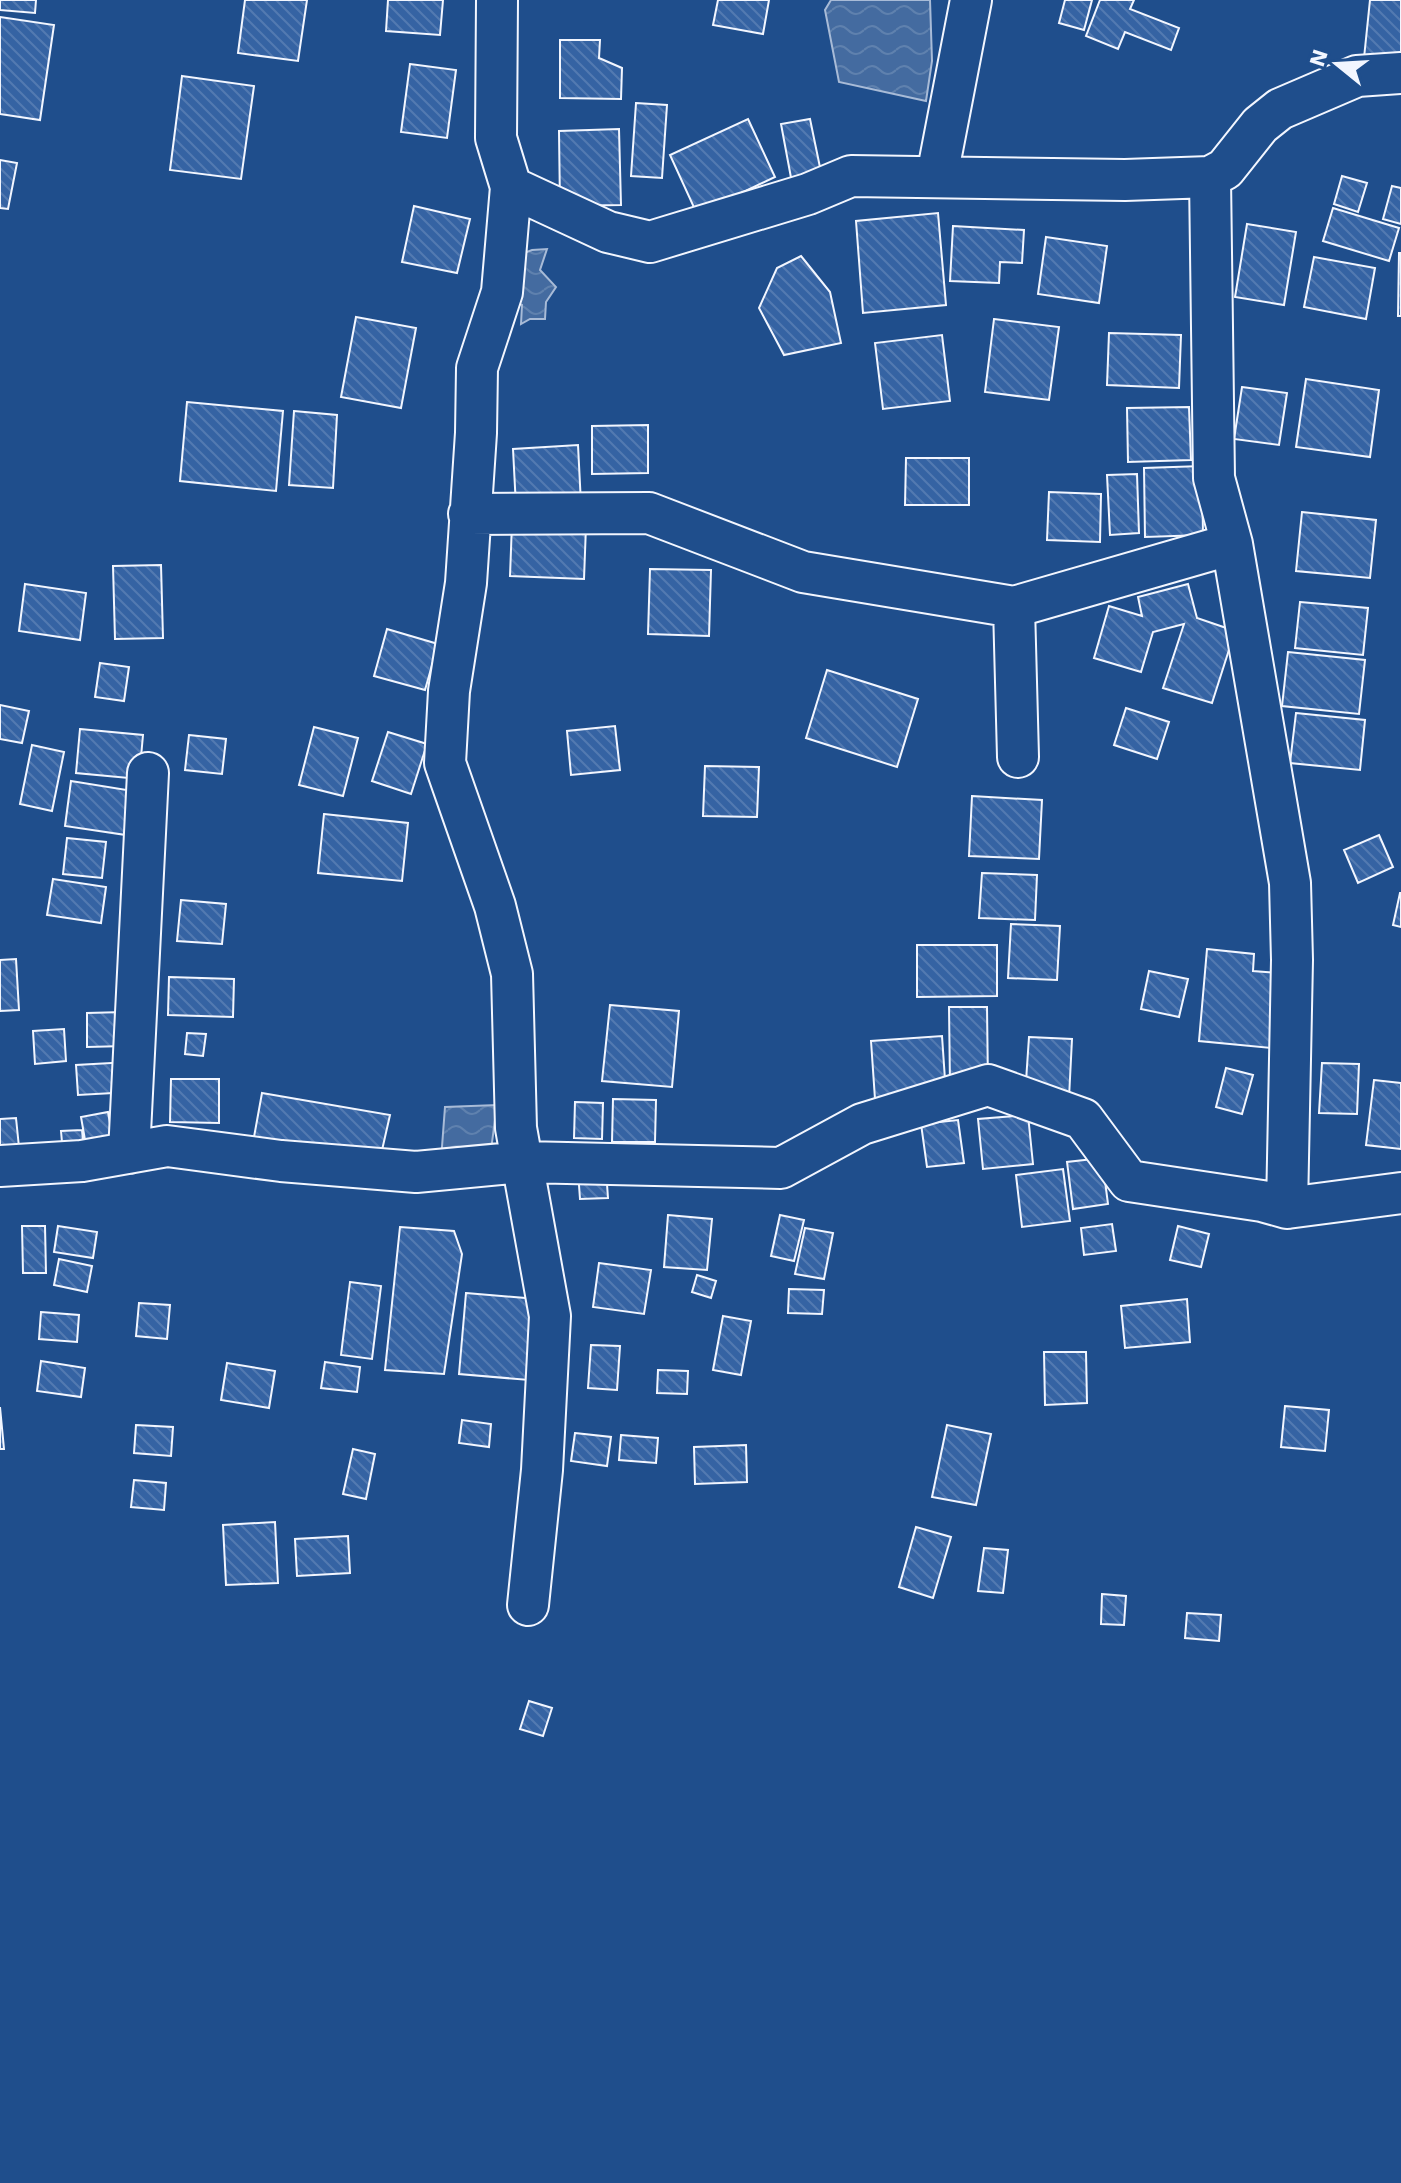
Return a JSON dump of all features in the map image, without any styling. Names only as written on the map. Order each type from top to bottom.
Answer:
[{"type":"street","points":[[497,0],[496,138],[511,187],[502,292],[477,368],[466,583],[449,691],[445,763],[495,906],[512,974],[516,1128],[550,1316],[542,1470],[528,1605]]},
{"type":"street","points":[[937,176],[971,0]]},
{"type":"street","points":[[511,187],[608,232],[650,242],[808,194],[851,176],[1125,180],[1210,177],[1225,169],[1260,125],[1280,109],[1357,76],[1401,73]]},
{"type":"street","points":[[1210,177],[1214,478],[1232,544],[1290,883],[1292,960],[1287,1208]]},
{"type":"street","points":[[469,514],[649,513],[803,572],[1014,607],[1232,544]]},
{"type":"street","points":[[1014,607],[1018,757]]},
{"type":"street","points":[[129,1153],[148,773]]},
{"type":"street","points":[[0,1166],[82,1161],[167,1146],[281,1161],[416,1172],[523,1162],[781,1168],[862,1124],[988,1085],[1083,1119],[1129,1181],[1262,1201],[1287,1208],[1401,1193]]},
{"type":"water","points":[[831,0],[930,0],[932,61],[926,101],[839,82],[825,10]]},
{"type":"water","points":[[547,249],[540,270],[556,287],[546,302],[545,319],[530,319],[521,324],[522,305],[508,300],[511,258],[532,250]]},
{"type":"water","points":[[497,1105],[491,1150],[441,1160],[445,1107]]},
{"type":"building","points":[[0,0],[36,0],[35,13],[0,10]]},
{"type":"building","points":[[245,0],[307,0],[298,61],[238,53]]},
{"type":"building","points":[[388,0],[443,0],[440,35],[386,31]]},
{"type":"building","points":[[718,0],[769,0],[763,34],[713,25]]},
{"type":"building","points":[[1065,0],[1092,0],[1084,30],[1059,23]]},
{"type":"building","points":[[1100,0],[1134,0],[1130,9],[1179,28],[1171,50],[1125,32],[1118,49],[1086,36]]},
{"type":"building","points":[[1370,0],[1401,0],[1401,61],[1364,58]]},
{"type":"building","points":[[0,17],[54,25],[40,120],[0,114]]},
{"type":"building","points":[[560,40],[600,40],[599,58],[622,68],[621,99],[560,98]]},
{"type":"building","points":[[410,64],[456,70],[447,138],[401,132]]},
{"type":"building","points":[[182,76],[254,86],[241,179],[170,170]]},
{"type":"building","points":[[636,103],[667,105],[662,178],[631,176]]},
{"type":"building","points":[[748,119],[775,177],[697,214],[670,155]]},
{"type":"building","points":[[810,119],[822,177],[792,183],[781,124]]},
{"type":"building","points":[[619,129],[621,205],[560,206],[559,131]]},
{"type":"building","points":[[0,160],[17,163],[8,209],[0,208]]},
{"type":"building","points":[[1342,176],[1367,183],[1358,212],[1334,204]]},
{"type":"building","points":[[1392,186],[1401,188],[1401,224],[1383,219]]},
{"type":"building","points":[[414,206],[470,219],[457,273],[402,262]]},
{"type":"building","points":[[1333,208],[1399,228],[1389,261],[1323,241]]},
{"type":"building","points":[[938,213],[946,305],[863,313],[856,221]]},
{"type":"building","points":[[1247,224],[1296,232],[1284,305],[1235,297]]},
{"type":"building","points":[[953,226],[1024,230],[1022,263],[1000,262],[999,283],[950,281]]},
{"type":"building","points":[[1046,237],[1107,246],[1099,303],[1038,294]]},
{"type":"building","points":[[1401,253],[1401,316],[1398,316]]},
{"type":"building","points":[[801,256],[830,292],[841,343],[784,355],[759,308],[777,268]]},
{"type":"building","points":[[1314,257],[1375,268],[1366,319],[1304,307]]},
{"type":"building","points":[[356,317],[416,328],[401,408],[341,397]]},
{"type":"building","points":[[994,319],[1059,327],[1049,400],[985,392]]},
{"type":"building","points":[[1109,333],[1181,335],[1179,388],[1107,385]]},
{"type":"building","points":[[942,335],[950,401],[883,409],[875,343]]},
{"type":"building","points":[[1306,379],[1379,390],[1370,457],[1296,447]]},
{"type":"building","points":[[1242,387],[1287,393],[1279,445],[1234,439]]},
{"type":"building","points":[[187,402],[283,411],[276,491],[180,481]]},
{"type":"building","points":[[1189,407],[1191,460],[1128,462],[1127,408]]},
{"type":"building","points":[[294,411],[337,415],[333,488],[289,485]]},
{"type":"building","points":[[648,425],[648,473],[592,474],[592,426]]},
{"type":"building","points":[[578,445],[581,504],[516,507],[513,449]]},
{"type":"building","points":[[906,458],[969,458],[969,505],[905,505]]},
{"type":"building","points":[[1202,466],[1203,535],[1145,537],[1144,468]]},
{"type":"building","points":[[1137,474],[1139,533],[1110,535],[1107,475]]},
{"type":"building","points":[[1049,492],[1101,494],[1100,542],[1047,540]]},
{"type":"building","points":[[1302,512],[1376,520],[1370,578],[1296,571]]},
{"type":"building","points":[[512,523],[586,526],[584,579],[510,576]]},
{"type":"building","points":[[161,565],[163,638],[115,639],[113,566]]},
{"type":"building","points":[[650,569],[711,570],[709,636],[648,634]]},
{"type":"building","points":[[25,584],[86,593],[80,640],[19,631]]},
{"type":"building","points":[[1188,584],[1197,618],[1235,631],[1212,703],[1163,688],[1184,624],[1153,632],[1141,672],[1094,658],[1109,606],[1142,616],[1138,597]]},
{"type":"building","points":[[1300,602],[1368,608],[1363,655],[1295,648]]},
{"type":"building","points":[[387,629],[438,644],[425,690],[374,676]]},
{"type":"building","points":[[1288,652],[1365,660],[1359,714],[1282,706]]},
{"type":"building","points":[[100,663],[129,667],[124,701],[95,697]]},
{"type":"building","points":[[827,670],[918,699],[897,767],[806,738]]},
{"type":"building","points":[[0,705],[29,711],[22,743],[0,739]]},
{"type":"building","points":[[1126,708],[1169,722],[1157,759],[1114,745]]},
{"type":"building","points":[[1296,713],[1365,720],[1360,770],[1290,763]]},
{"type":"building","points":[[615,726],[620,770],[571,775],[567,731]]},
{"type":"building","points":[[314,727],[358,738],[343,796],[299,785]]},
{"type":"building","points":[[80,729],[143,735],[139,779],[76,773]]},
{"type":"building","points":[[388,732],[427,744],[411,794],[372,781]]},
{"type":"building","points":[[189,735],[226,739],[222,774],[185,770]]},
{"type":"building","points":[[32,745],[64,752],[52,811],[20,804]]},
{"type":"building","points":[[705,766],[759,767],[757,817],[703,816]]},
{"type":"building","points":[[71,781],[133,791],[126,835],[65,826]]},
{"type":"building","points":[[972,796],[1042,800],[1039,859],[969,856]]},
{"type":"building","points":[[324,814],[408,823],[402,881],[318,873]]},
{"type":"building","points":[[1379,835],[1393,867],[1358,883],[1344,850]]},
{"type":"building","points":[[67,838],[106,842],[102,878],[63,874]]},
{"type":"building","points":[[982,873],[1037,875],[1035,920],[979,918]]},
{"type":"building","points":[[53,879],[106,887],[101,923],[47,915]]},
{"type":"building","points":[[1401,893],[1401,927],[1393,925]]},
{"type":"building","points":[[181,900],[226,904],[222,944],[177,941]]},
{"type":"building","points":[[1011,924],[1060,926],[1057,980],[1008,978]]},
{"type":"building","points":[[917,945],[997,945],[997,996],[917,997]]},
{"type":"building","points":[[1207,949],[1254,954],[1253,971],[1278,973],[1271,1048],[1199,1041]]},
{"type":"building","points":[[16,959],[19,1010],[0,1011],[0,960]]},
{"type":"building","points":[[1149,971],[1188,979],[1179,1017],[1141,1009]]},
{"type":"building","points":[[169,977],[234,979],[233,1017],[168,1015]]},
{"type":"building","points":[[610,1005],[679,1011],[672,1087],[602,1081]]},
{"type":"building","points":[[949,1007],[987,1007],[988,1085],[950,1085]]},
{"type":"building","points":[[124,1012],[125,1046],[87,1047],[87,1013]]},
{"type":"building","points":[[64,1029],[66,1061],[35,1064],[33,1031]]},
{"type":"building","points":[[187,1033],[206,1034],[203,1056],[185,1054]]},
{"type":"building","points":[[942,1036],[946,1094],[875,1099],[871,1041]]},
{"type":"building","points":[[1029,1037],[1072,1039],[1069,1098],[1025,1096]]},
{"type":"building","points":[[129,1062],[131,1092],[78,1095],[76,1065]]},
{"type":"building","points":[[1322,1063],[1359,1064],[1357,1114],[1319,1113]]},
{"type":"building","points":[[1226,1068],[1253,1075],[1242,1114],[1216,1107]]},
{"type":"building","points":[[171,1079],[219,1079],[219,1123],[170,1122]]},
{"type":"building","points":[[1374,1080],[1401,1083],[1401,1149],[1366,1145]]},
{"type":"building","points":[[262,1093],[390,1115],[380,1159],[254,1137]]},
{"type":"building","points":[[613,1099],[656,1100],[655,1142],[612,1142]]},
{"type":"building","points":[[575,1102],[603,1103],[602,1139],[574,1138]]},
{"type":"building","points":[[108,1112],[112,1135],[85,1140],[81,1117]]},
{"type":"building","points":[[1028,1115],[1033,1164],[983,1169],[978,1119]]},
{"type":"building","points":[[16,1118],[20,1157],[0,1159],[0,1119]]},
{"type":"building","points":[[958,1120],[964,1163],[927,1167],[921,1124]]},
{"type":"building","points":[[82,1130],[84,1152],[63,1154],[61,1131]]},
{"type":"building","points":[[1102,1158],[1108,1204],[1073,1209],[1067,1162]]},
{"type":"building","points":[[1063,1169],[1070,1221],[1022,1227],[1016,1175]]},
{"type":"building","points":[[606,1170],[608,1198],[580,1199],[578,1171]]},
{"type":"building","points":[[668,1215],[712,1219],[707,1270],[664,1267]]},
{"type":"building","points":[[780,1215],[804,1220],[794,1261],[771,1256]]},
{"type":"building","points":[[1112,1224],[1116,1251],[1084,1255],[1081,1228]]},
{"type":"building","points":[[22,1226],[45,1226],[46,1273],[23,1273]]},
{"type":"building","points":[[58,1226],[97,1232],[93,1258],[54,1252]]},
{"type":"building","points":[[1178,1226],[1209,1234],[1201,1267],[1170,1260]]},
{"type":"building","points":[[400,1227],[454,1231],[462,1254],[444,1374],[385,1370]]},
{"type":"building","points":[[805,1228],[833,1233],[824,1279],[795,1274]]},
{"type":"building","points":[[59,1259],[92,1266],[87,1292],[54,1285]]},
{"type":"building","points":[[599,1263],[651,1270],[644,1314],[593,1307]]},
{"type":"building","points":[[697,1275],[716,1281],[711,1298],[692,1292]]},
{"type":"building","points":[[350,1282],[381,1286],[372,1359],[341,1355]]},
{"type":"building","points":[[789,1289],[824,1290],[822,1314],[788,1313]]},
{"type":"building","points":[[466,1293],[537,1299],[529,1380],[459,1374]]},
{"type":"building","points":[[1187,1299],[1190,1342],[1125,1348],[1121,1306]]},
{"type":"building","points":[[139,1303],[170,1305],[167,1339],[136,1336]]},
{"type":"building","points":[[41,1312],[79,1315],[77,1342],[39,1339]]},
{"type":"building","points":[[723,1316],[751,1321],[741,1375],[713,1370]]},
{"type":"building","points":[[591,1345],[620,1346],[617,1390],[588,1388]]},
{"type":"building","points":[[1044,1352],[1086,1352],[1087,1403],[1045,1405]]},
{"type":"building","points":[[41,1361],[85,1368],[81,1397],[37,1391]]},
{"type":"building","points":[[325,1362],[360,1367],[357,1392],[321,1388]]},
{"type":"building","points":[[227,1363],[275,1371],[269,1408],[221,1400]]},
{"type":"building","points":[[658,1370],[688,1371],[687,1394],[657,1393]]},
{"type":"building","points":[[1285,1406],[1329,1410],[1325,1451],[1281,1447]]},
{"type":"building","points":[[0,1407],[4,1449],[0,1449]]},
{"type":"building","points":[[462,1420],[491,1424],[489,1447],[459,1443]]},
{"type":"building","points":[[136,1425],[173,1427],[171,1456],[134,1453]]},
{"type":"building","points":[[947,1425],[991,1434],[976,1505],[932,1497]]},
{"type":"building","points":[[575,1433],[611,1437],[607,1466],[571,1461]]},
{"type":"building","points":[[621,1435],[658,1438],[656,1463],[619,1460]]},
{"type":"building","points":[[746,1445],[747,1482],[695,1484],[694,1447]]},
{"type":"building","points":[[353,1449],[375,1454],[366,1499],[343,1494]]},
{"type":"building","points":[[134,1480],[166,1483],[164,1510],[131,1507]]},
{"type":"building","points":[[275,1522],[278,1583],[226,1585],[223,1525]]},
{"type":"building","points":[[916,1527],[951,1537],[933,1598],[899,1587]]},
{"type":"building","points":[[348,1536],[350,1573],[297,1576],[295,1539]]},
{"type":"building","points":[[984,1548],[1008,1550],[1003,1593],[978,1591]]},
{"type":"building","points":[[1102,1594],[1126,1596],[1124,1625],[1101,1624]]},
{"type":"building","points":[[1187,1613],[1221,1615],[1219,1641],[1185,1638]]},
{"type":"building","points":[[529,1701],[552,1708],[543,1736],[520,1729]]}]
